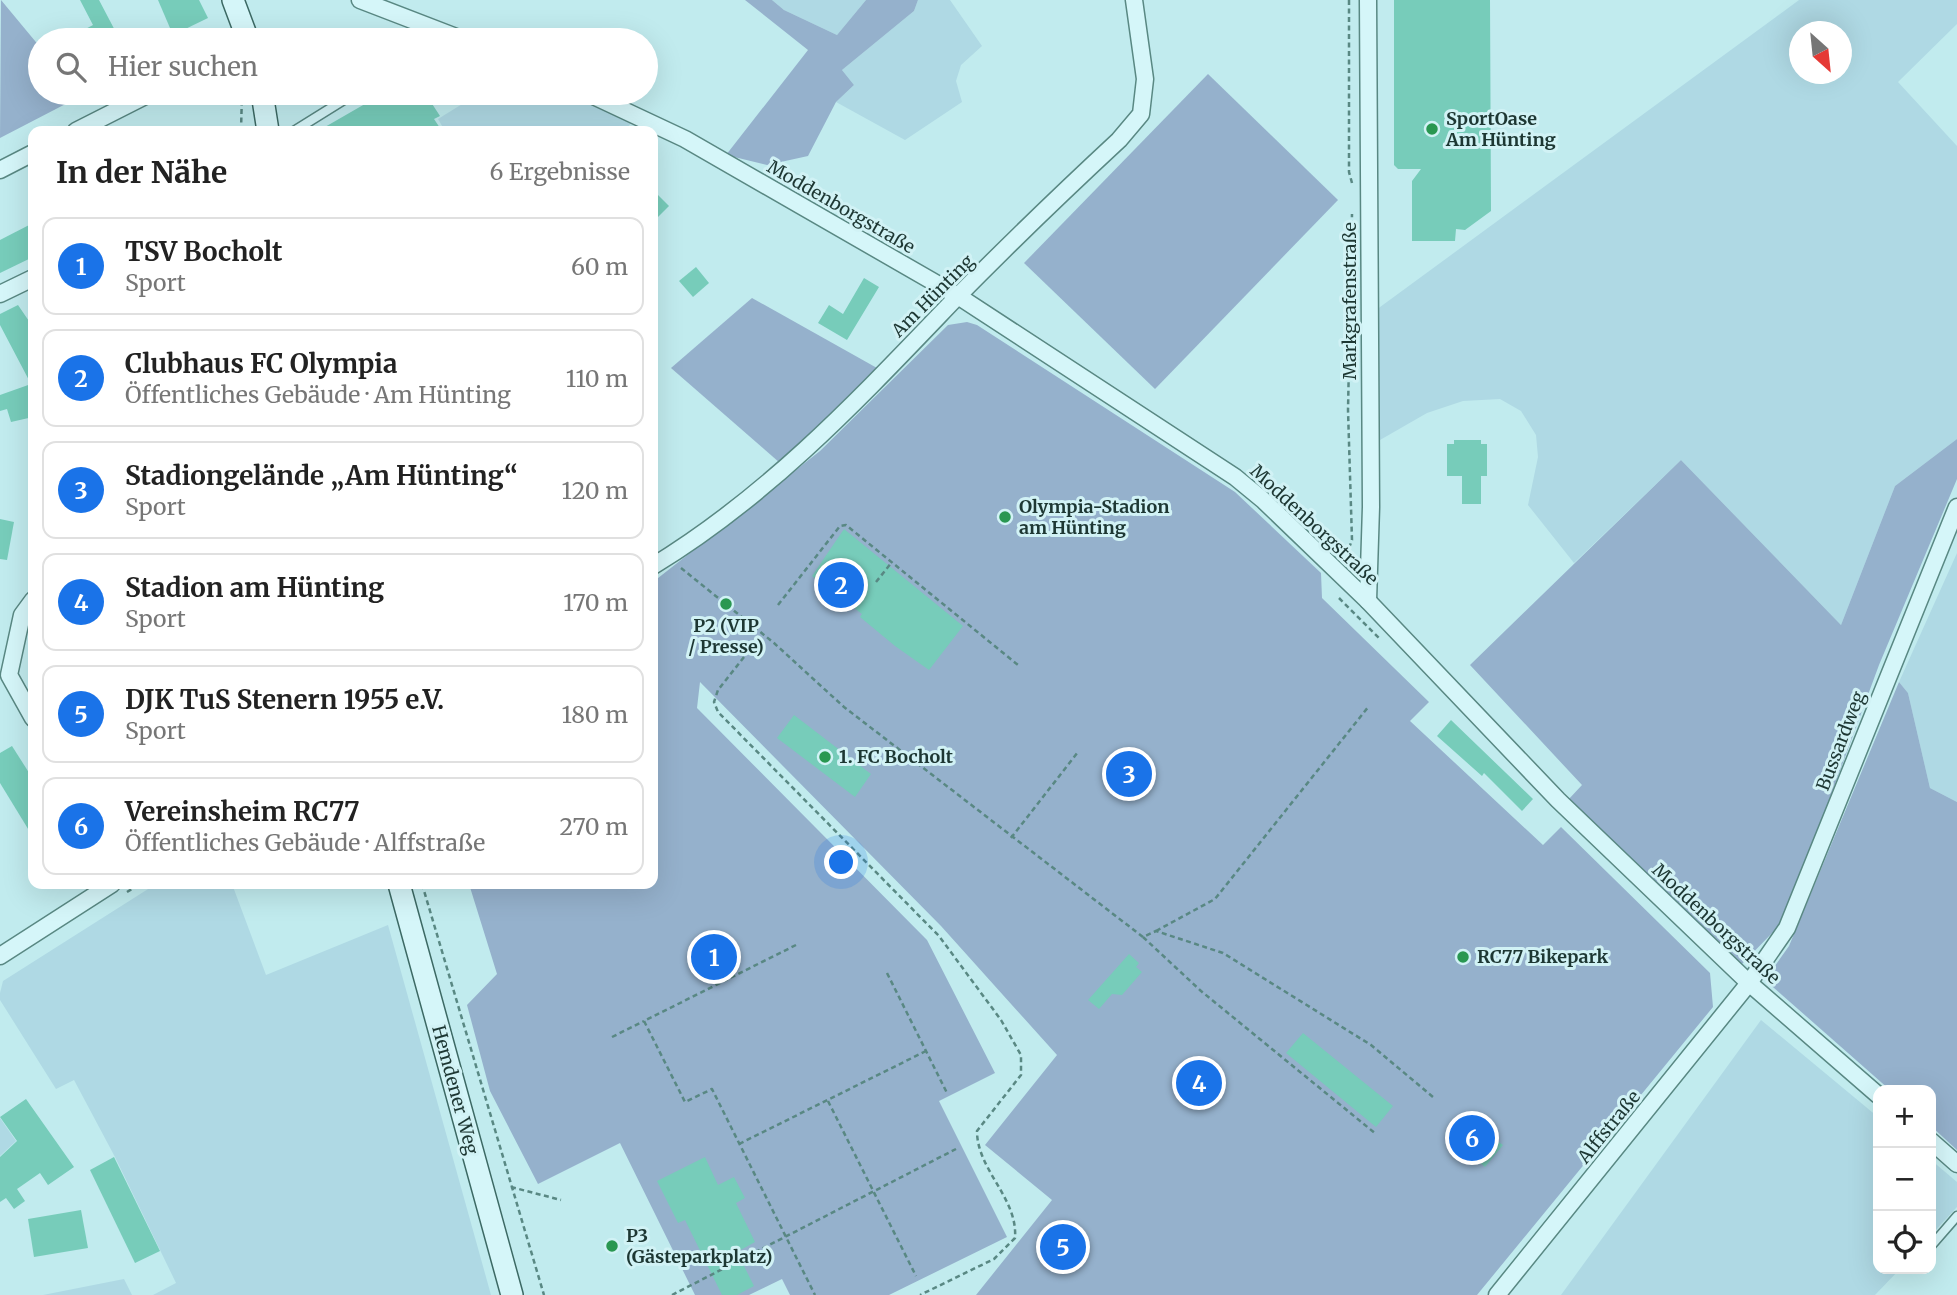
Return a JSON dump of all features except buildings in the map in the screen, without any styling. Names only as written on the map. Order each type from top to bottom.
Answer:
[{"type":"street","points":[[233,0],[244,28]]},
{"type":"street","points":[[360,0],[416,28]]},
{"type":"street","name":"Am Hünting","points":[[658,563],[786,469],[814,444],[958,296],[1119,140],[1142,114],[1145,79],[1134,0]]},
{"type":"street","name":"Markgrafenstraße","points":[[1368,0],[1371,507],[1368,601]]},
{"type":"street","points":[[86,126],[127,105]]},
{"type":"street","points":[[264,105],[267,126]]},
{"type":"street","name":"Moddenborgstraße","points":[[613,105],[657,126]]},
{"type":"street","name":"Moddenborgstraße","points":[[658,126],[685,139],[958,296],[1235,477],[1263,500],[1368,601],[1559,800],[1749,983],[1873,1091]]},
{"type":"street","points":[[0,170],[28,156]]},
{"type":"street","points":[[0,294],[28,280]]},
{"type":"street","name":"Bussardweg","points":[[1749,983],[1787,928],[1800,899],[1957,507]]},
{"type":"street","points":[[28,607],[22,615],[9,675],[28,709]]},
{"type":"street","points":[[0,956],[104,889]]},
{"type":"street","name":"Hemdener Weg","points":[[400,889],[512,1295]]},
{"type":"street","name":"Alffstraße","points":[[1497,1295],[1749,983]]},
{"type":"street","points":[[1936,1145],[1957,1164]]},
{"type":"lane","points":[[302,126],[336,105]]},
{"type":"lane","points":[[1936,1240],[1957,1216]]},
{"type":"path","points":[[1349,0],[1349,172],[1354,195]]},
{"type":"path","points":[[241,126],[242,105]]},
{"type":"path","points":[[1354,208],[1350,221],[1348,396],[1352,540],[1335,587],[1340,598],[1387,646]]},
{"type":"path","points":[[778,605],[840,526],[846,524],[1018,665]]},
{"type":"path","points":[[667,557],[774,643],[844,708],[1143,937],[1200,991],[1376,1134]]},
{"type":"path","points":[[876,582],[892,562]]},
{"type":"path","points":[[744,657],[718,690],[713,702],[718,712],[939,936],[1001,1020],[1021,1055],[1021,1076],[977,1131],[980,1152],[1012,1214],[1015,1238],[994,1259],[920,1295]]},
{"type":"path","points":[[1143,937],[1215,899],[1369,706]]},
{"type":"path","points":[[1011,838],[1078,752]]},
{"type":"path","points":[[423,889],[544,1295]]},
{"type":"path","points":[[1156,931],[1223,953],[1371,1045],[1433,1097]]},
{"type":"path","points":[[612,1037],[796,945]]},
{"type":"path","points":[[887,973],[947,1093]]},
{"type":"path","points":[[645,1021],[684,1102],[712,1089],[815,1295]]},
{"type":"path","points":[[739,1144],[926,1051]]},
{"type":"path","points":[[828,1100],[916,1276]]},
{"type":"path","points":[[672,1295],[956,1149]]},
{"type":"path","points":[[511,1187],[561,1200]]},
{"type":"shaded area","points":[[1,0],[28,33],[28,105],[64,105],[0,138]]},
{"type":"shaded area","points":[[745,0],[772,0],[784,10],[837,35],[866,0],[918,0],[914,11],[842,70],[854,85],[836,102],[808,156],[767,165],[726,155],[808,50]]},
{"type":"shaded area","points":[[772,0],[866,0],[837,35],[784,10]]},
{"type":"shaded area","points":[[918,0],[950,0],[982,46],[961,65],[956,81],[962,102],[905,140],[836,102],[854,85],[842,70],[914,11]]},
{"type":"shaded area","points":[[1799,0],[1957,0],[1957,24],[1898,82],[1957,146],[1957,439],[1895,486],[1841,625],[1681,460],[1574,563],[1528,505],[1538,457],[1536,435],[1521,411],[1500,399],[1463,401],[1427,413],[1380,440],[1376,310]]},
{"type":"shaded area","points":[[1208,74],[1338,200],[1155,389],[1024,263]]},
{"type":"shaded area","points":[[461,105],[601,105],[634,120],[629,126],[442,126],[438,119]]},
{"type":"shaded area","points":[[752,298],[877,368],[780,463],[671,368]]},
{"type":"shaded area","points":[[967,322],[977,325],[1235,492],[1321,573],[1322,598],[1429,702],[1410,721],[1543,845],[1561,827],[1710,973],[1713,1007],[1477,1295],[976,1295],[1052,1200],[985,1145],[1057,1055],[941,926],[700,682],[697,708],[927,940],[995,1073],[939,1101],[1007,1237],[889,1295],[790,1295],[782,1279],[749,1295],[695,1295],[620,1143],[538,1184],[490,1091],[467,1005],[497,974],[471,889],[658,889],[658,578],[820,451],[948,325]]},
{"type":"shaded area","points":[[1957,439],[1957,479],[1879,665],[1793,898],[1776,929],[1741,965],[1568,800],[1582,785],[1470,665],[1681,460],[1841,625],[1895,486]]},
{"type":"shaded area","points":[[1957,553],[1957,802],[1930,788],[1908,693],[1899,682]]},
{"type":"shaded area","points":[[1899,682],[1908,693],[1930,788],[1957,802],[1957,1150],[1936,1131],[1936,1085],[1884,1085],[1765,980],[1789,946]]},
{"type":"shaded area","points":[[148,889],[234,889],[266,975],[388,925],[491,1295],[153,1295],[176,1283],[74,1080],[56,1089],[0,1000],[3,981]]},
{"type":"shaded area","points":[[1761,1020],[1873,1113],[1873,1274],[1895,1274],[1875,1295],[1561,1295]]},
{"type":"shaded area","points":[[0,1118],[16,1141],[0,1156]]},
{"type":"shaded area","points":[[1936,1164],[1957,1182],[1957,1207],[1936,1230]]},
{"type":"shaded area","points":[[124,1279],[132,1295],[43,1295]]},
{"type":"place","name":"SportOase Am Hünting","points":[[1432,129]]},
{"type":"place","name":"Olympia-Stadion am Hünting","points":[[1005,517]]},
{"type":"place","name":"Clubhaus FC Olympia","points":[[841,585]]},
{"type":"place","name":"P2 (VIP / Presse)","points":[[726,604]]},
{"type":"place","name":"1. FC Bocholt","points":[[825,757]]},
{"type":"place","name":"Stadiongelände „Am Hünting“","points":[[1129,774]]},
{"type":"place","name":"TSV Bocholt","points":[[714,957]]},
{"type":"place","name":"RC77 Bikepark","points":[[1463,957]]},
{"type":"place","name":"Stadion am Hünting","points":[[1199,1083]]},
{"type":"place","name":"Vereinsheim RC77","points":[[1472,1138]]},
{"type":"place","name":"P3 (Gästeparkplatz)","points":[[612,1246]]},
{"type":"place","name":"DJK TuS Stenern 1955 e.V.","points":[[1063,1247]]}]
